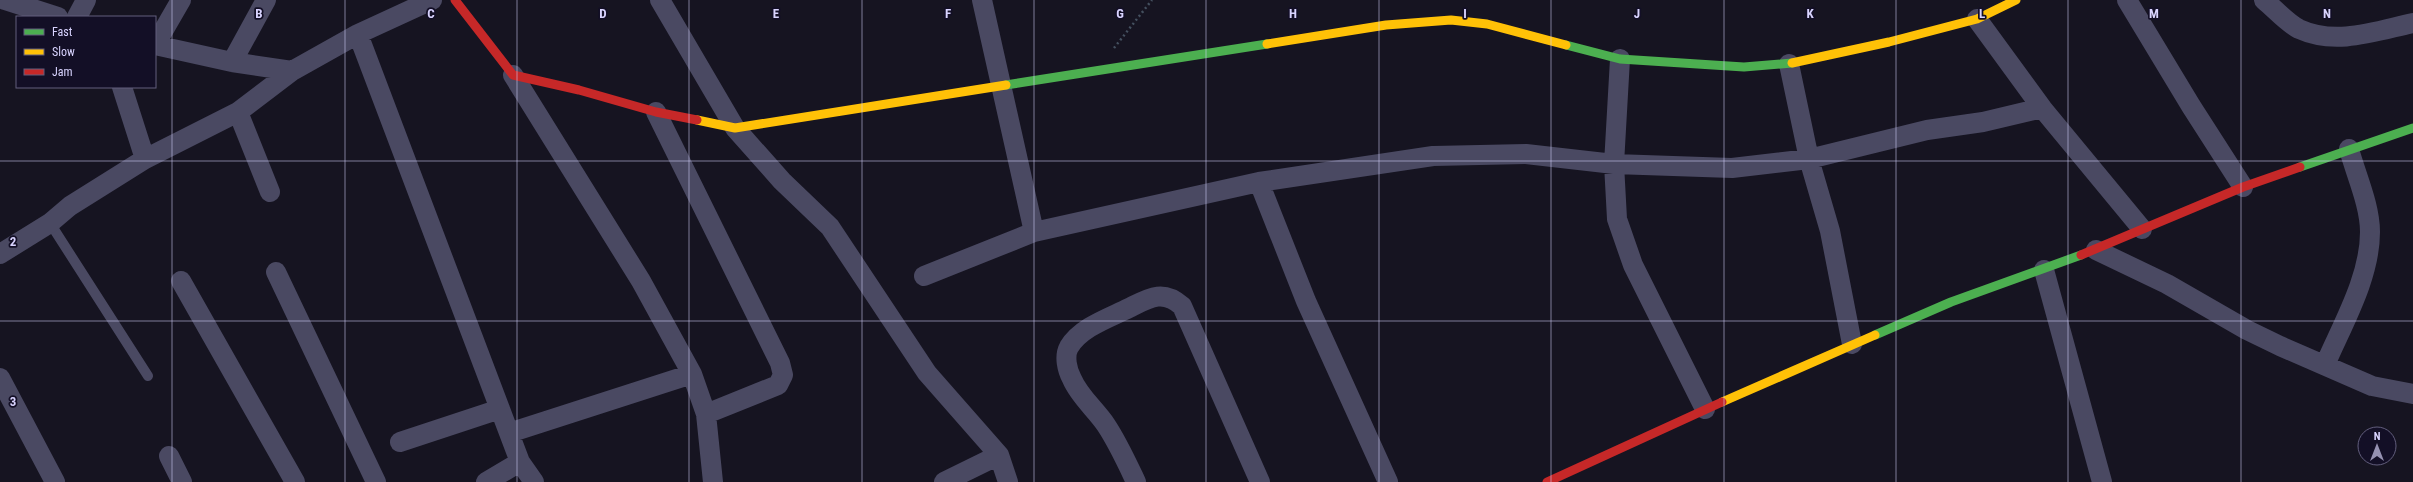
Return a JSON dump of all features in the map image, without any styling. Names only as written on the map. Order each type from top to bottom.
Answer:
[{"type":"street","points":[[5,0],[55,16]]},
{"type":"street","points":[[78,16],[86,0]]},
{"type":"street","points":[[156,43],[181,0]]},
{"type":"street","points":[[232,62],[266,0]]},
{"type":"street","points":[[0,254],[50,224],[70,206],[144,158],[238,112],[292,71],[358,34],[432,0]]},
{"type":"street","points":[[455,0],[513,75],[641,281],[692,374],[706,414],[710,481]]},
{"type":"street","points":[[660,0],[735,128],[782,181],[830,227],[923,367],[999,455],[1008,482]]},
{"type":"street","points":[[982,0],[1000,87],[1034,232]]},
{"type":"street","points":[[513,75],[578,90],[656,112],[735,128],[1386,25],[1451,20],[1487,24],[1620,59],[1744,67],[1789,64],[1888,42],[1977,19],[2016,0]]},
{"type":"street","points":[[2127,0],[2191,106],[2243,187]]},
{"type":"street","points":[[2264,0],[2298,28],[2320,36],[2344,38],[2413,23]]},
{"type":"street","points":[[1977,19],[2042,108],[2142,229]]},
{"type":"street","points":[[358,34],[520,462],[534,482]]},
{"type":"street","points":[[156,45],[232,62],[292,71]]},
{"type":"street","points":[[1620,59],[1614,164],[1617,219],[1633,265],[1705,409]]},
{"type":"street","points":[[1789,64],[1809,159],[1830,231],[1852,344]]},
{"type":"street","points":[[122,88],[144,158]]},
{"type":"street","points":[[924,276],[1034,232],[1259,182],[1433,156],[1526,154],[1614,164],[1732,168],[1809,159],[1927,130],[1983,122],[2042,108]]},
{"type":"street","points":[[238,112],[270,192]]},
{"type":"street","points":[[656,112],[780,363],[783,375],[778,385],[706,414]]},
{"type":"street","points":[[1547,482],[1705,409],[1951,302],[2044,270],[2096,250],[2243,187],[2413,128]]},
{"type":"street","points":[[2324,365],[2355,296],[2367,254],[2370,232],[2367,212],[2349,149]]},
{"type":"street","points":[[1259,182],[1306,301],[1388,482]]},
{"type":"street","points":[[2096,250],[2167,284],[2247,330],[2324,365],[2372,386],[2413,394]]},
{"type":"street","points":[[2044,270],[2102,482]]},
{"type":"street","points":[[276,272],[376,482]]},
{"type":"street","points":[[181,281],[295,482]]},
{"type":"street","points":[[1136,482],[1110,431],[1072,380],[1066,364],[1068,348],[1086,330],[1149,298],[1162,296],[1173,298],[1182,306],[1260,482]]},
{"type":"street","points":[[509,433],[692,374]]},
{"type":"street","points":[[0,378],[55,482]]},
{"type":"street","points":[[400,442],[500,409]]},
{"type":"street","points":[[944,482],[999,455]]},
{"type":"street","points":[[169,456],[182,482]]},
{"type":"street","points":[[486,482],[520,462]]},
{"type":"lane","points":[[50,224],[148,376]]},
{"type":"path","points":[[1095,71],[1152,0]]},
{"type":"traffic: fast","points":[[1006,85],[1267,44]]},
{"type":"traffic: fast","points":[[1566,45],[1620,59],[1744,67],[1792,63]]},
{"type":"traffic: fast","points":[[2300,167],[2413,128]]},
{"type":"traffic: fast","points":[[1875,335],[1951,302],[2081,255]]},
{"type":"traffic: slow","points":[[1792,63],[1889,42],[1977,19],[2016,0]]},
{"type":"traffic: slow","points":[[1267,44],[1386,25],[1451,20],[1487,24],[1566,45]]},
{"type":"traffic: slow","points":[[697,120],[735,128],[1006,85]]},
{"type":"traffic: slow","points":[[1722,402],[1875,335]]},
{"type":"traffic: jam","points":[[455,0],[513,75],[579,90],[656,112],[697,120]]},
{"type":"traffic: jam","points":[[2081,255],[2243,187],[2300,167]]},
{"type":"traffic: jam","points":[[1547,482],[1722,402]]}]
